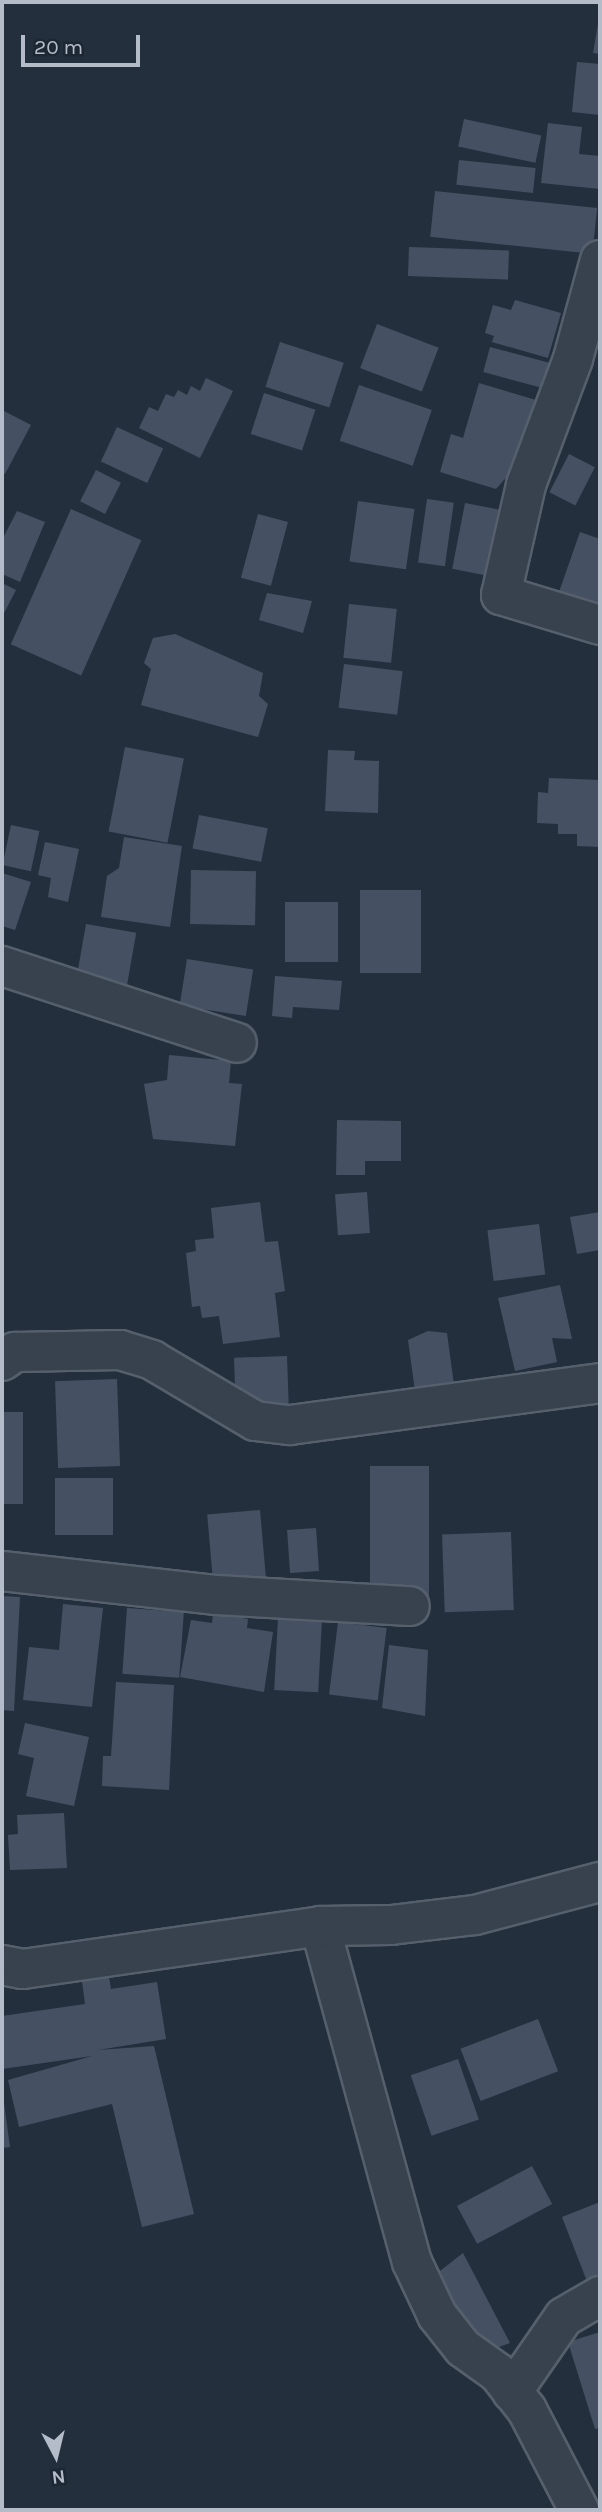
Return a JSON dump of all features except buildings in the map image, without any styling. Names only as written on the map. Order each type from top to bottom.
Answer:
[{"type":"street","points":[[600,260],[573,359],[526,485],[501,595],[600,625]]},
{"type":"street","points":[[2,966],[237,1043]]},
{"type":"street","points":[[2,1361],[15,1352],[120,1350],[152,1360],[255,1421],[290,1425],[600,1383]]},
{"type":"street","points":[[2,1571],[217,1595],[410,1606]]},
{"type":"street","points":[[2,1965],[23,1969],[320,1926],[391,1925],[475,1915],[600,1881]]},
{"type":"street","points":[[320,1926],[412,2262],[437,2315],[463,2348],[498,2373],[512,2392],[579,2510]]},
{"type":"street","points":[[512,2392],[564,2317],[600,2296]]}]
